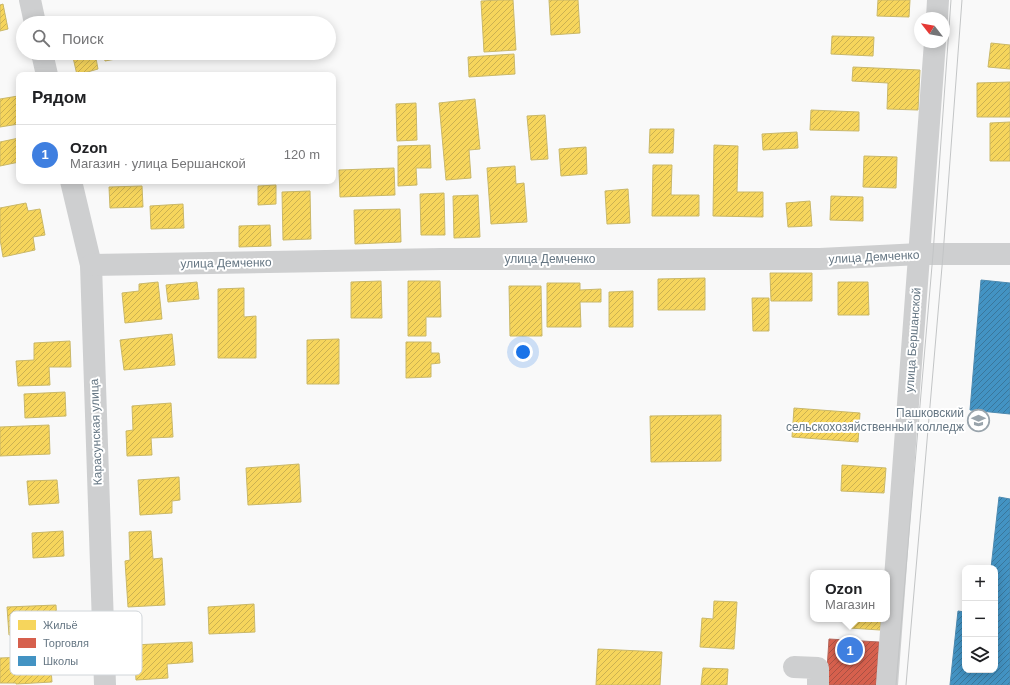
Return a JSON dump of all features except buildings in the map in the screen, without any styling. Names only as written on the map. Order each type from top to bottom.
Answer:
[{"type":"street","points":[[30,0],[33,16]]},
{"type":"street","points":[[937,12],[938,0]]},
{"type":"street","name":"улица Бершанской","points":[[887,685],[935,48]]},
{"type":"street","points":[[44,60],[46,72]]},
{"type":"street","name":"Карасунская улица","points":[[72,184],[91,265],[103,611]]},
{"type":"street","name":"улица Демченко","points":[[91,265],[441,259],[820,260],[920,254],[1010,254]]},
{"type":"street","points":[[794,667],[818,668],[818,685]]},
{"type":"street","name":"Карасунская улица","points":[[105,675],[105,685]]},
{"type":"tram line","points":[[896,685],[933,254],[951,0]]},
{"type":"tram line","points":[[906,685],[943,255],[962,0]]},
{"type":"place","name":"Пашковский сельскохозяйственный колледж","points":[[979,420]]},
{"type":"place","name":"Ozon","points":[[850,650]]}]
